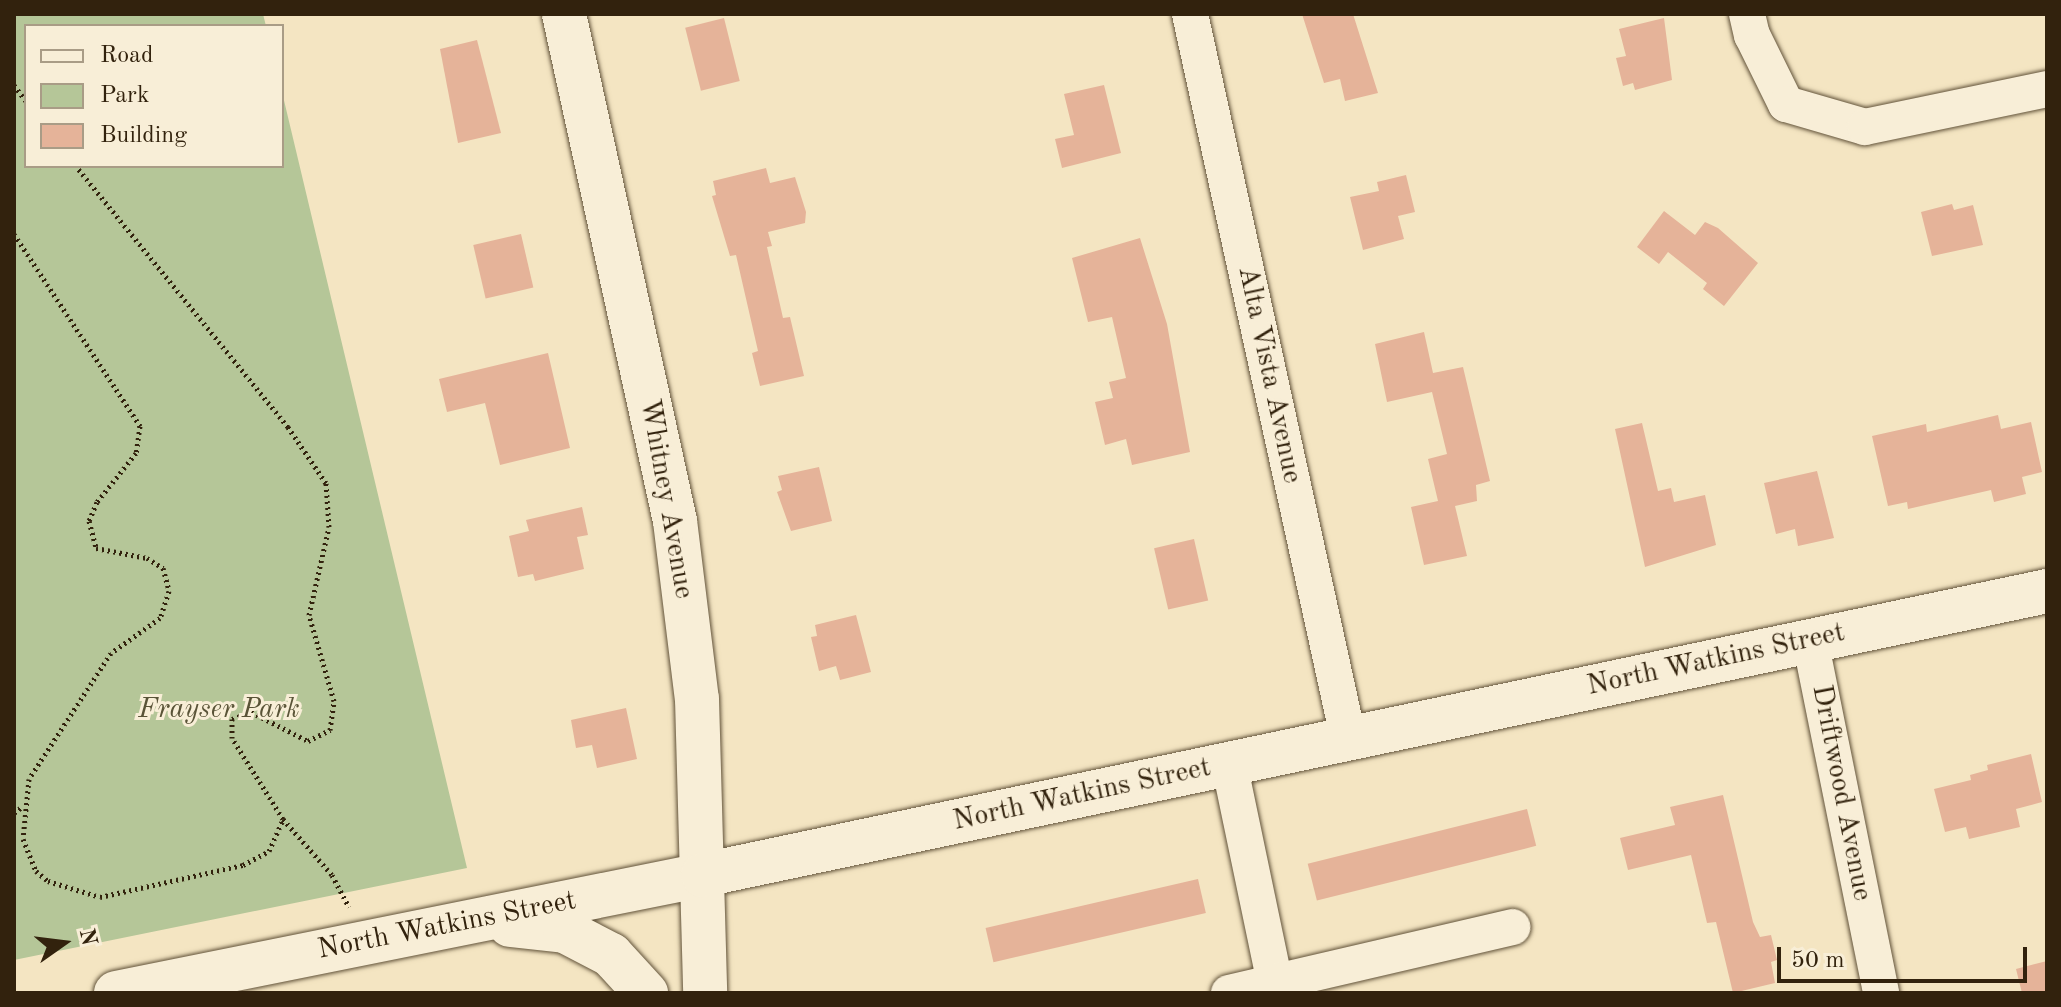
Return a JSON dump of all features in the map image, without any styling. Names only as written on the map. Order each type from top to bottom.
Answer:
[{"type":"main road","name":"Whitney Avenue","points":[[564,14],[675,521],[697,699],[705,993]]},
{"type":"main road","name":"North Watkins Street","points":[[116,993],[703,875],[2047,591]]},
{"type":"main road","points":[[476,921],[565,931],[611,955],[646,993]]},
{"type":"street","name":"Alta Vista Avenue","points":[[1190,14],[1348,737]]},
{"type":"street","points":[[1747,14],[1752,35],[1786,104],[1865,127],[2047,89]]},
{"type":"street","name":"Driftwood Avenue","points":[[1810,640],[1881,993]]},
{"type":"street","points":[[1229,763],[1276,988]]},
{"type":"street","points":[[1229,993],[1276,988],[1512,927]]},
{"type":"path","points":[[78,168],[288,427],[326,483],[329,527],[309,615],[334,701],[330,730],[308,741],[251,712],[232,719],[232,738],[283,819],[332,875],[368,942]]},
{"type":"path","points":[[14,234],[140,426],[136,453],[97,502],[89,532],[96,548],[147,558],[163,568],[169,591],[160,618],[111,653],[29,779],[23,839],[36,871],[48,881],[100,897],[243,865],[269,851],[283,819]]},
{"type":"path","points":[[14,813],[24,805]]},
{"type":"green space","name":"Frayser Park","points":[[14,14],[263,14],[266,24],[24,24],[24,168],[284,168],[284,100],[467,868],[14,960]]},
{"type":"building","points":[[1302,14],[1353,14],[1378,93],[1345,101],[1340,79],[1324,83]]},
{"type":"building","points":[[724,18],[740,81],[701,91],[685,28]]},
{"type":"building","points":[[1664,18],[1672,80],[1635,90],[1633,83],[1623,86],[1616,58],[1626,56],[1619,29]]},
{"type":"building","points":[[477,40],[501,133],[458,143],[440,49]]},
{"type":"building","points":[[1104,85],[1121,153],[1062,168],[1055,139],[1074,135],[1064,94]]},
{"type":"building","points":[[766,168],[770,183],[795,177],[806,212],[805,223],[768,232],[772,246],[767,247],[783,318],[790,317],[804,376],[760,386],[752,353],[758,351],[736,255],[730,256],[712,196],[716,195],[713,181]]},
{"type":"building","points":[[1406,175],[1415,212],[1398,216],[1404,239],[1363,250],[1350,197],[1379,191],[1377,182]]},
{"type":"building","points":[[1952,204],[1954,210],[1973,205],[1983,245],[1932,256],[1921,212]]},
{"type":"building","points":[[1664,211],[1695,235],[1705,222],[1718,228],[1758,263],[1724,306],[1703,289],[1707,283],[1668,252],[1659,264],[1637,247]]},
{"type":"building","points":[[521,234],[533,288],[486,299],[473,245]]},
{"type":"building","points":[[1140,238],[1167,324],[1190,452],[1132,465],[1126,439],[1105,445],[1095,402],[1113,398],[1109,382],[1126,378],[1112,317],[1088,322],[1072,258]]},
{"type":"building","points":[[1424,332],[1433,373],[1463,367],[1490,481],[1476,485],[1477,501],[1455,506],[1467,556],[1424,565],[1411,507],[1438,501],[1428,459],[1447,454],[1432,392],[1387,402],[1375,344]]},
{"type":"building","points":[[548,353],[570,448],[500,465],[485,403],[447,412],[439,379]]},
{"type":"building","points":[[1998,415],[2001,429],[2031,422],[2042,472],[2022,477],[2026,494],[1994,502],[1991,490],[1908,509],[1907,502],[1888,506],[1872,436],[1926,424],[1927,432]]},
{"type":"building","points":[[1642,423],[1658,491],[1671,488],[1674,502],[1705,495],[1716,545],[1645,567],[1615,429]]},
{"type":"building","points":[[819,467],[832,521],[791,531],[777,492],[782,490],[778,476]]},
{"type":"building","points":[[1817,471],[1834,538],[1798,546],[1795,529],[1776,534],[1764,483]]},
{"type":"building","points":[[582,507],[588,535],[577,537],[584,569],[535,581],[533,574],[518,577],[509,536],[529,531],[526,520]]},
{"type":"building","points":[[1194,539],[1208,600],[1168,610],[1154,548]]},
{"type":"building","points":[[856,615],[871,672],[840,680],[836,666],[819,671],[811,637],[817,636],[815,625]]},
{"type":"building","points":[[626,708],[637,759],[597,768],[592,745],[576,748],[571,720]]},
{"type":"building","points":[[2031,754],[2042,802],[2016,809],[2020,827],[1969,839],[1966,827],[1945,832],[1934,789],[1971,780],[1970,775],[1988,770],[1987,765]]},
{"type":"building","points":[[1723,795],[1753,922],[1760,937],[1771,935],[1777,960],[1771,962],[1775,983],[1733,993],[1716,922],[1707,923],[1691,855],[1628,870],[1620,838],[1675,825],[1670,807]]},
{"type":"building","points":[[1527,809],[1536,846],[1317,901],[1308,864]]},
{"type":"building","points":[[1198,879],[1206,913],[993,962],[986,928]]},
{"type":"building","points":[[2047,961],[2047,993],[2022,993],[2016,969]]}]
